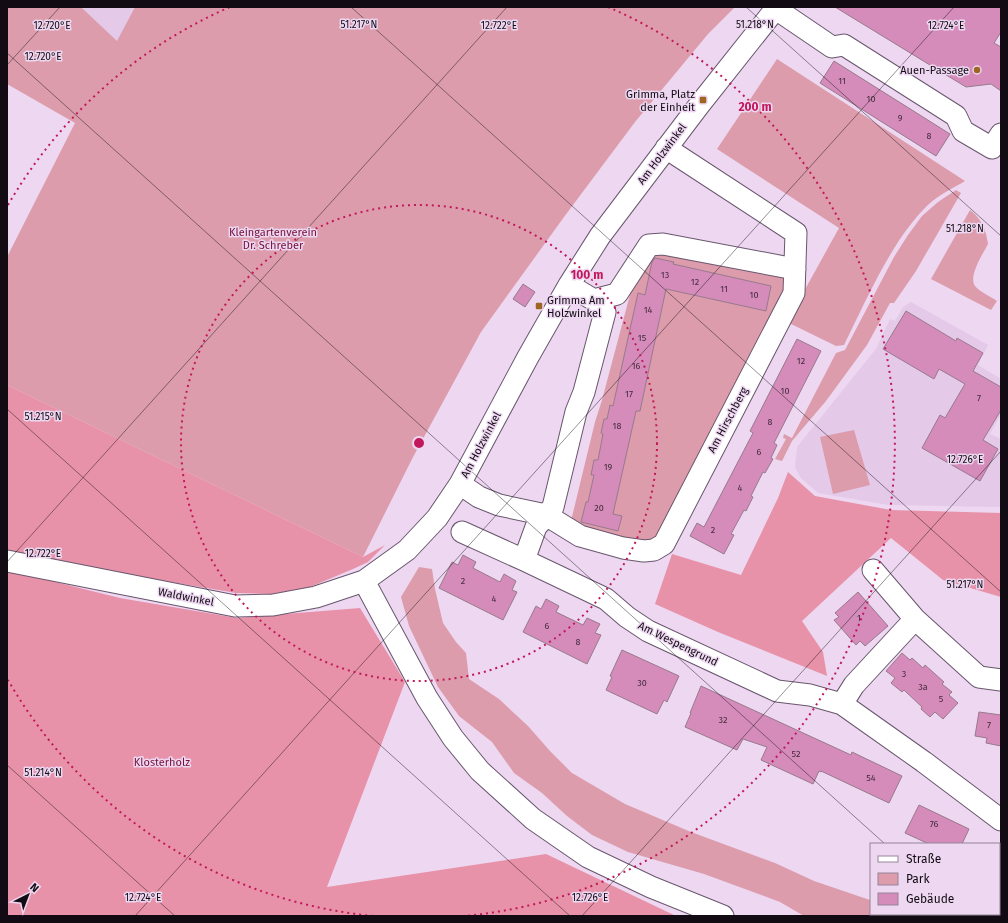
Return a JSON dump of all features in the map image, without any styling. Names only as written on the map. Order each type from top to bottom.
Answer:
[{"type":"street","points":[[776,8],[832,47],[844,45],[956,116],[963,131],[996,141]]},
{"type":"street","name":"Am Holzwinkel","points":[[364,581],[407,550],[437,518],[460,484],[569,285],[600,236],[666,148],[776,8]]},
{"type":"street","name":"Am Hirschberg","points":[[460,484],[479,497],[499,505],[546,515],[580,536],[614,546],[644,551],[654,550],[664,544],[794,293],[796,232],[666,148]]},
{"type":"street","points":[[594,300],[607,298],[617,294],[649,245],[663,244],[795,269]]},
{"type":"street","points":[[524,560],[536,527],[553,507],[576,412],[584,392],[605,312],[594,300],[569,285]]},
{"type":"street","name":"Am Wespengrund","points":[[462,532],[606,600],[627,617],[648,631],[777,691],[810,695],[842,704],[924,762],[1001,820]]},
{"type":"street","name":"Waldwinkel","points":[[7,561],[235,606],[273,605],[316,597],[364,581]]},
{"type":"street","points":[[873,570],[915,619],[979,677],[1001,680]]},
{"type":"street","points":[[364,581],[427,698],[453,738],[480,771],[533,819],[588,857],[651,887],[723,916]]},
{"type":"street","points":[[842,704],[854,685],[915,619]]},
{"type":"shaded area","points":[[81,7],[135,7],[117,42]]},
{"type":"shaded area","points":[[911,302],[988,345],[978,365],[1001,379],[1001,414],[990,434],[1001,439],[1001,507],[889,505],[818,493],[801,478],[795,467],[797,447],[876,349],[890,319],[895,321],[903,307]]},
{"type":"green space","name":"Kleingartenverein Dr. Schreber","points":[[7,7],[81,7],[117,41],[135,7],[735,7],[708,34],[635,122],[481,332],[412,459],[363,557],[7,385],[7,257],[75,123],[7,84]]},
{"type":"green space","points":[[777,59],[965,181],[929,204],[903,234],[881,270],[844,345],[836,346],[787,322],[839,228],[717,149]]},
{"type":"green space","points":[[956,190],[961,193],[916,271],[894,303],[890,303],[867,345],[826,401],[792,441],[782,461],[775,459],[786,439],[783,438],[784,434],[792,438],[836,353],[845,350],[894,257],[908,235],[922,216],[938,202]]},
{"type":"green space","points":[[970,210],[978,217],[983,225],[988,244],[977,265],[973,282],[982,292],[997,301],[991,310],[931,279]]},
{"type":"green space","points":[[660,249],[783,277],[788,289],[652,544],[570,525],[595,422],[636,272]]},
{"type":"green space","points":[[7,385],[363,557],[385,545],[368,562],[353,569],[310,587],[272,594],[236,593],[123,574],[7,551]]},
{"type":"green space","points":[[854,430],[870,485],[833,494],[820,437]]},
{"type":"green space","points":[[788,472],[815,496],[891,510],[1001,513],[1001,597],[943,580],[891,538],[802,621],[823,652],[827,676],[718,632],[655,604],[672,554],[741,575],[778,498]]},
{"type":"green space","points":[[419,567],[432,569],[443,623],[456,642],[466,653],[469,679],[499,699],[528,726],[572,773],[625,804],[691,832],[775,863],[814,881],[870,900],[870,915],[883,916],[804,916],[780,902],[704,874],[628,852],[592,835],[567,816],[542,793],[514,773],[492,742],[459,716],[438,687],[409,626],[401,597]]},
{"type":"green space","name":"Klosterholz","points":[[7,570],[120,598],[237,618],[360,608],[405,682],[327,887],[546,854],[676,916],[7,916]]},
{"type":"building","points":[[835,7],[1001,7],[1001,32],[994,43],[1001,47],[1001,91],[991,84],[966,87]]},
{"type":"building","points":[[834,61],[950,134],[936,156],[820,83]]},
{"type":"building","points":[[655,258],[674,262],[673,264],[771,286],[766,311],[666,289],[640,411],[636,411],[613,514],[622,516],[618,531],[581,522],[586,502],[588,502],[594,475],[591,475],[594,460],[598,460],[604,419],[607,419],[610,405],[613,406],[638,293],[645,295],[652,262]]},
{"type":"building","points":[[523,284],[535,292],[525,307],[513,299]]},
{"type":"building","points":[[906,311],[956,341],[957,338],[983,353],[973,371],[1001,387],[1001,410],[983,440],[998,449],[980,481],[922,448],[940,415],[945,418],[965,384],[939,369],[934,379],[883,349]]},
{"type":"building","points":[[797,339],[821,351],[774,443],[777,445],[771,458],[773,459],[765,473],[763,472],[751,496],[753,497],[746,511],[744,510],[731,534],[734,535],[724,554],[690,536],[697,523],[704,527],[753,433],[750,431]]},
{"type":"building","points":[[463,555],[476,562],[473,568],[500,582],[504,574],[516,581],[512,590],[517,592],[503,620],[439,588],[452,562],[458,565]]},
{"type":"building","points":[[858,592],[888,626],[865,646],[860,641],[856,645],[834,620],[839,617],[835,613]]},
{"type":"building","points":[[546,599],[559,606],[556,612],[583,625],[587,618],[600,624],[595,633],[601,635],[587,664],[523,632],[536,606],[541,609]]},
{"type":"building","points":[[622,650],[679,676],[667,702],[664,700],[657,714],[606,690],[612,677],[610,676]]},
{"type":"building","points":[[902,653],[910,660],[912,658],[923,668],[925,665],[944,682],[942,684],[952,692],[949,695],[958,703],[943,719],[935,712],[930,717],[904,690],[902,692],[891,683],[895,678],[886,671]]},
{"type":"building","points":[[701,686],[851,755],[852,752],[902,776],[889,803],[821,771],[819,771],[813,784],[761,760],[767,747],[743,739],[737,750],[685,727]]},
{"type":"building","points":[[979,712],[1001,715],[1001,746],[986,743],[987,738],[975,736]]},
{"type":"building","points":[[919,805],[969,829],[962,843],[927,843],[905,833]]},
{"type":"place","name":"Auen-Passage","points":[[977,70]]},
{"type":"place","name":"Grimma, Platz der Einheit","points":[[703,100]]},
{"type":"place","name":"Grimma Am Holzwinkel","points":[[539,306]]}]
